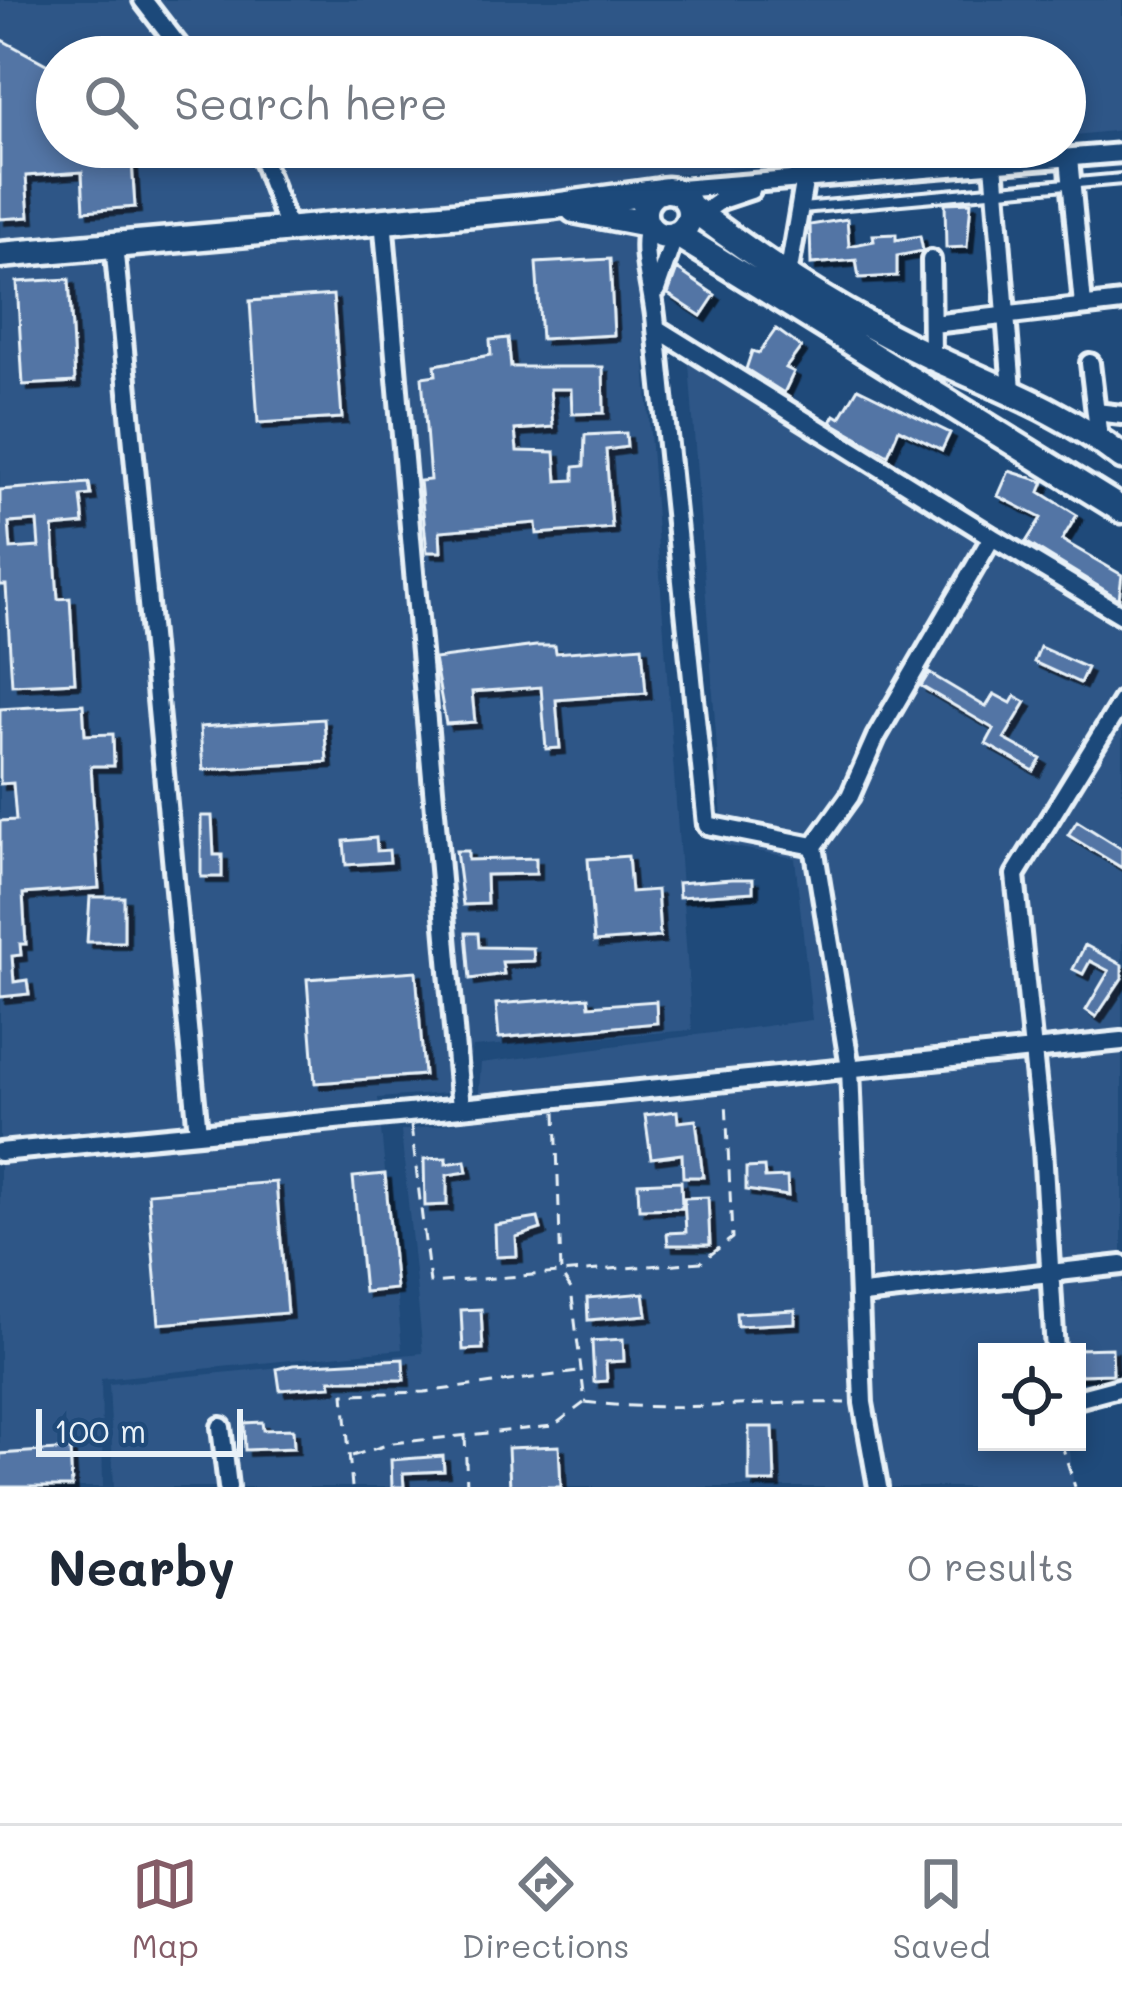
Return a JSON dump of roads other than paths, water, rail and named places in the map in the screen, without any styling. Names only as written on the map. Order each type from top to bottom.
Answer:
[{"type":"street","points":[[142,0],[170,36]]},
{"type":"street","points":[[1086,156],[1122,153]]},
{"type":"street","points":[[267,168],[288,228]]},
{"type":"street","points":[[0,254],[938,168]]},
{"type":"street","points":[[994,168],[1010,316],[1012,390]]},
{"type":"street","points":[[1070,168],[1083,305]]},
{"type":"street","points":[[788,276],[801,208],[799,178]]},
{"type":"street","points":[[655,297],[692,227],[728,197],[799,178]]},
{"type":"street","points":[[664,190],[646,204],[644,244],[655,297],[707,825],[814,846]]},
{"type":"street","points":[[664,190],[681,194],[692,227],[1122,510]]},
{"type":"street","points":[[554,206],[648,224],[659,234],[692,227],[932,357],[1012,390],[1122,457]]},
{"type":"street","points":[[383,219],[461,1108]]},
{"type":"street","points":[[114,244],[198,1133]]},
{"type":"street","points":[[931,260],[932,357]]},
{"type":"street","points":[[933,324],[1122,302]]},
{"type":"street","points":[[656,328],[1122,615]]},
{"type":"street","points":[[1090,362],[1099,439]]},
{"type":"street","points":[[1096,412],[1122,416]]},
{"type":"street","points":[[878,1487],[862,1403],[862,1294],[850,1068],[814,846],[850,796],[876,737],[992,537]]},
{"type":"street","points":[[1054,1343],[1042,1148],[1015,875],[1122,700]]},
{"type":"street","points":[[0,1152],[1122,1041]]},
{"type":"street","points":[[862,1294],[1122,1264]]},
{"type":"street","points":[[1086,1397],[1122,1388]]},
{"type":"street","points":[[221,1426],[228,1487]]},
{"type":"lane","points":[[801,208],[1122,179]]}]
